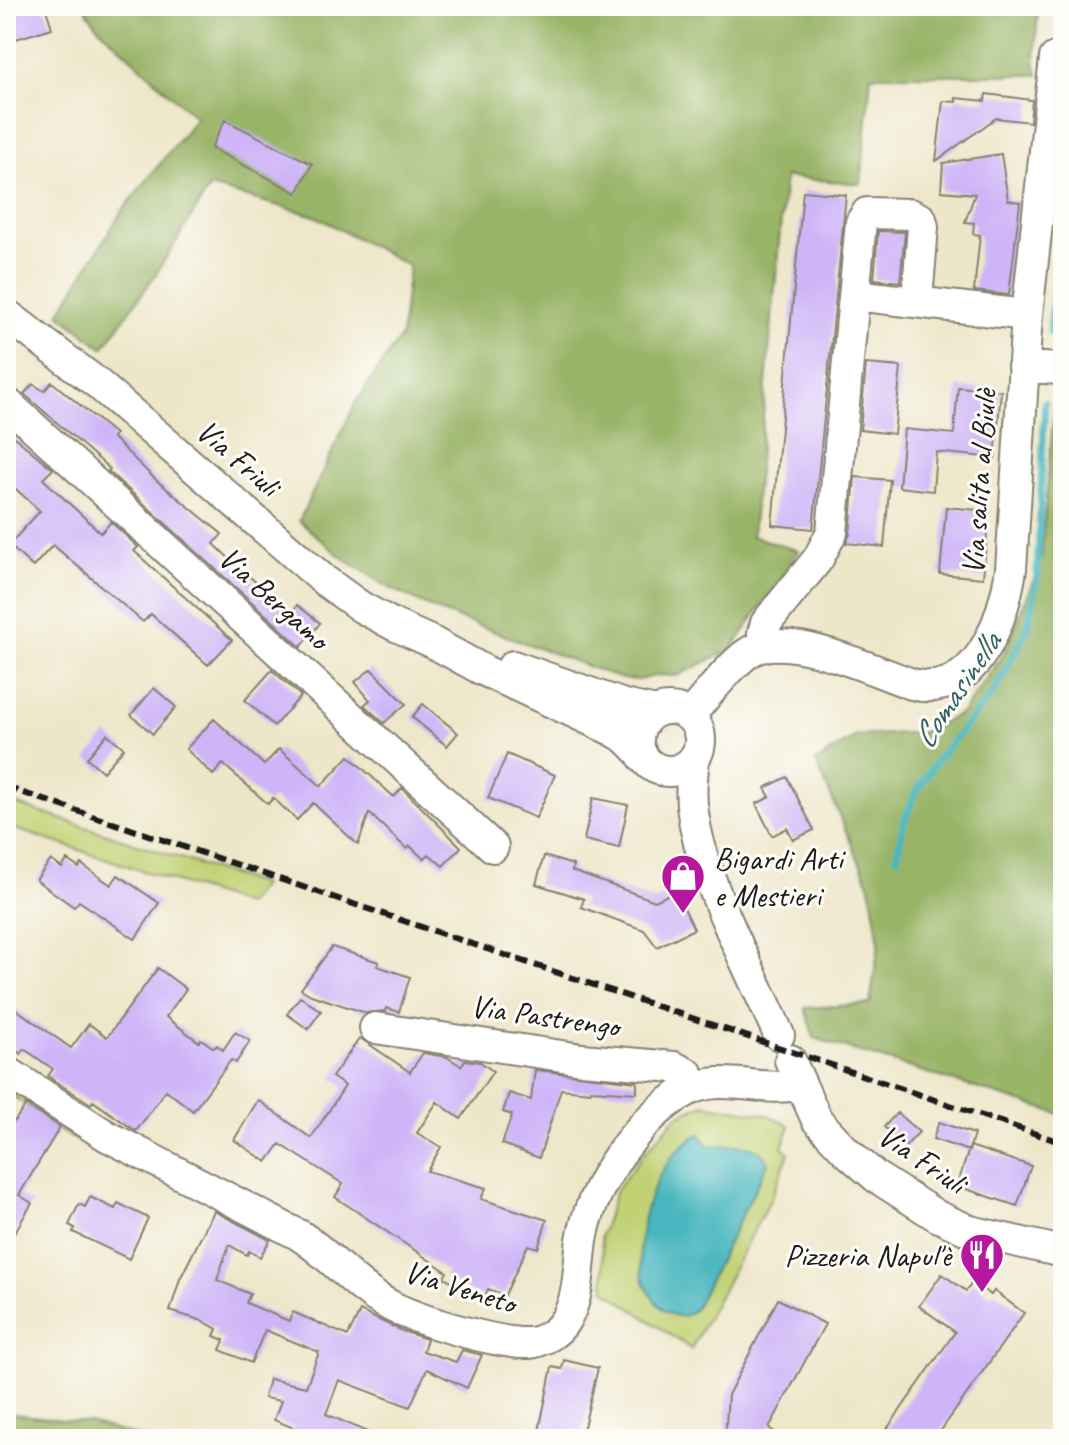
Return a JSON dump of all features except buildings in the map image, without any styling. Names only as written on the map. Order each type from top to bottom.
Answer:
[{"type":"street","name":"Via salita al Biulè","points":[[764,645],[786,643],[802,646],[929,688],[952,681],[970,667],[996,629],[1010,579],[1027,315],[1053,179],[1055,58]]},
{"type":"street","points":[[689,716],[740,659],[764,645],[766,623],[818,559],[832,532],[863,217],[874,211],[910,214],[921,219],[917,300]]},
{"type":"street","points":[[855,295],[1027,315]]},
{"type":"street","name":"Via Friuli","points":[[6,314],[97,383],[325,581],[372,613],[626,738],[649,761],[676,815],[688,851],[711,882]]},
{"type":"street","points":[[1023,367],[1063,369]]},
{"type":"street","name":"Via Bergamo","points":[[6,402],[493,847]]},
{"type":"street","name":"Via Friuli","points":[[432,642],[487,656],[624,705],[656,712]]},
{"type":"street","points":[[673,709],[689,716],[700,736],[694,758],[679,770],[649,761],[639,732],[648,717],[673,709]]},
{"type":"street","name":"Via Friuli","points":[[694,758],[692,811],[711,882],[817,1120],[876,1177],[937,1216],[970,1231],[1063,1252]]},
{"type":"street","name":"Via Pastrengo","points":[[375,1028],[574,1058],[674,1067],[688,1074],[696,1087]]},
{"type":"street","name":"Via Veneto","points":[[6,1071],[95,1130],[299,1235],[390,1306],[433,1323],[529,1343],[553,1334],[568,1314],[575,1292],[588,1212],[609,1170],[658,1113],[674,1099],[696,1087],[715,1083],[774,1087],[790,1059]]},
{"type":"green space","points":[[83,6],[1038,6],[1035,61],[1038,75],[871,75],[861,184],[785,177],[752,536],[799,551],[732,649],[677,676],[622,679],[436,610],[386,586],[341,557],[299,521],[356,402],[401,336],[409,266],[315,216],[210,187],[156,274],[103,348],[59,314],[120,214],[196,118],[98,27]]},
{"type":"green space","points":[[1056,383],[1063,384],[1063,1115],[814,1038],[805,1008],[870,1004],[879,942],[870,886],[816,762],[856,736],[923,732],[962,713],[1004,653],[1041,561]]},
{"type":"green space","points":[[6,801],[262,885],[247,905],[6,826]]},
{"type":"green space","points":[[6,1084],[81,1135],[79,1142],[59,1130],[60,1126],[6,1092]]},
{"type":"green space","points":[[704,1104],[768,1115],[790,1126],[782,1147],[789,1153],[771,1198],[691,1349],[605,1290],[601,1236],[616,1190],[677,1116]],"holes":[[[700,1134],[708,1146],[768,1163],[696,1307],[645,1284],[641,1244],[650,1200],[670,1160]]]},
{"type":"green space","points":[[6,1413],[90,1423],[146,1439],[6,1439]]},
{"type":"water","points":[[700,1134],[708,1146],[751,1147],[758,1150],[768,1163],[696,1307],[688,1314],[679,1316],[662,1308],[649,1292],[642,1274],[641,1236],[651,1194],[660,1175],[671,1158]]},
{"type":"waterway","name":"Comasinella","points":[[1050,332],[1063,187]]},
{"type":"waterway","name":"Comasinella","points":[[897,857],[903,824],[915,794],[939,757],[994,692],[1028,628],[1037,577],[1045,402]]},
{"type":"railway","points":[[6,787],[1063,1143]]},
{"type":"place","name":"Bigardi Arti e Mestieri","points":[[683,915]]},
{"type":"place","name":"Pizzeria Napul'è","points":[[982,1294]]}]
